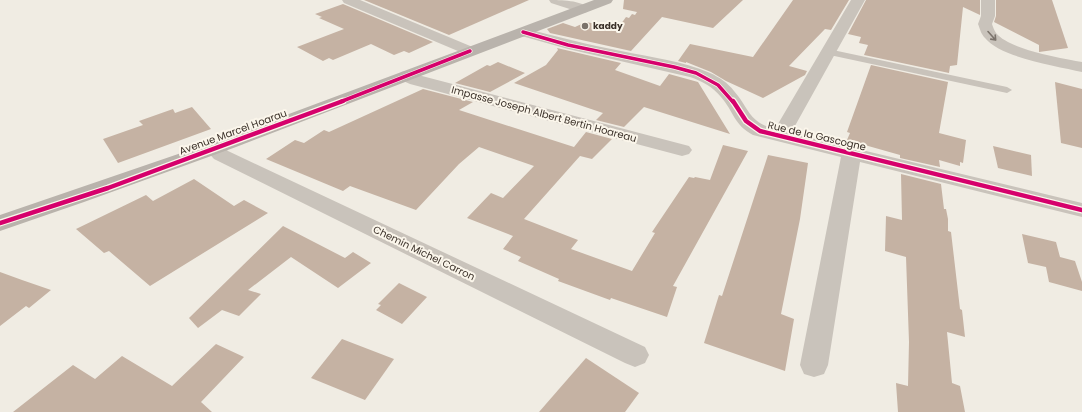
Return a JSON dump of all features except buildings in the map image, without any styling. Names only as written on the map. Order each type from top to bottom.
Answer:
[{"type":"main road","name":"Avenue Marcel Hoarau","points":[[0,222],[108,188],[215,149],[606,0]]},
{"type":"street","points":[[349,0],[470,51]]},
{"type":"street","points":[[556,0],[582,9]]},
{"type":"street","points":[[780,136],[858,0]]},
{"type":"street","points":[[988,0],[988,16],[985,24],[991,37],[997,42],[1018,51],[1047,60],[1082,67]]},
{"type":"street","name":"Rue de la Gascogne","points":[[523,32],[552,41],[672,67],[700,75],[710,80],[726,92],[740,116],[752,127],[760,131],[1082,210]]},
{"type":"street","name":"Impasse Joseph Albert Bertin Hoareau","points":[[407,76],[416,80],[682,150]]},
{"type":"street","name":"Chemin Michel Carron","points":[[215,149],[221,155],[635,355]]},
{"type":"street","name":"Rue de la Gascogne","points":[[814,365],[852,153]]},
{"type":"lane","points":[[828,52],[1006,90]]},
{"type":"cycle path","points":[[523,32],[568,45],[696,73],[722,88],[731,98],[749,125],[760,131],[1082,210]]},
{"type":"cycle path","points":[[0,223],[108,188],[327,107],[470,51]]},
{"type":"place","name":"kaddy","points":[[585,26]]}]
